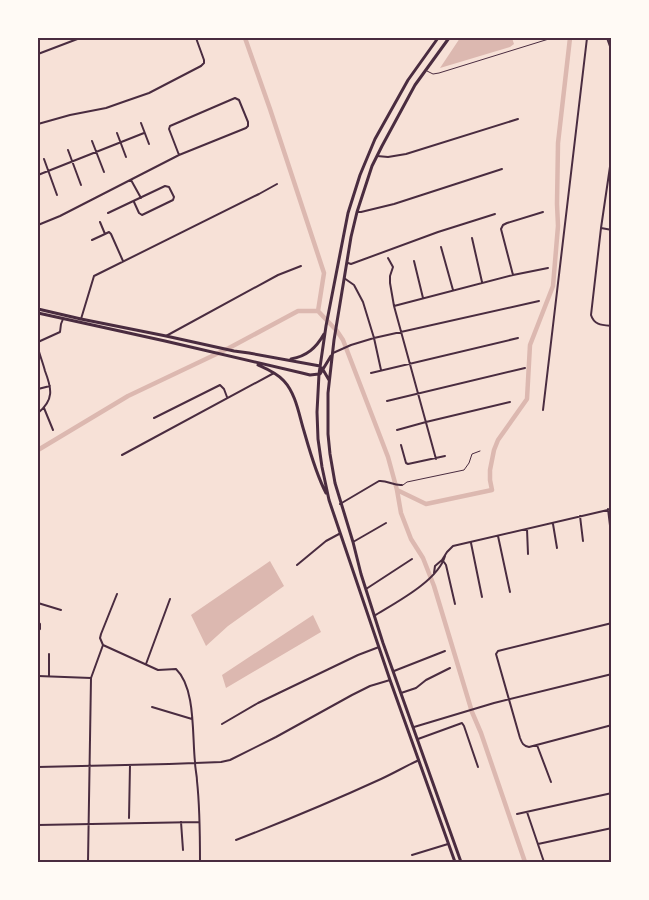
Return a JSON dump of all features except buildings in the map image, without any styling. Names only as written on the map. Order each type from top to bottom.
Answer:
[{"type":"main road","points":[[329,380],[322,367],[325,332],[348,213],[360,175],[375,139],[408,80],[438,38]]},
{"type":"main road","points":[[449,38],[425,69],[372,166],[357,212],[346,263],[329,380],[328,408],[330,448],[340,504],[374,616],[461,862]]},
{"type":"main road","points":[[38,310],[208,346],[288,359],[322,367]]},
{"type":"main road","points":[[38,313],[310,375],[319,374]]},
{"type":"main road","points":[[288,359],[300,357],[313,349],[317,346],[325,332]]},
{"type":"main road","points":[[333,353],[319,374],[317,412],[318,440],[329,500],[390,680],[455,862]]},
{"type":"main road","points":[[253,362],[274,373],[285,382],[291,391],[322,486],[329,500]]},
{"type":"main road","points":[[390,680],[396,678]]},
{"type":"street","points":[[38,54],[80,38]]},
{"type":"street","points":[[38,124],[106,108],[149,93],[202,66],[204,60],[196,38]]},
{"type":"street","points":[[543,410],[587,38]]},
{"type":"street","points":[[607,38],[612,52]]},
{"type":"street","points":[[38,225],[60,216],[178,155],[246,128],[248,122],[239,100],[234,98],[170,126],[169,129],[178,155]]},
{"type":"street","points":[[377,156],[388,157],[406,154],[518,119]]},
{"type":"street","points":[[141,123],[149,144]]},
{"type":"street","points":[[38,175],[144,132]]},
{"type":"street","points":[[117,133],[126,157]]},
{"type":"street","points":[[92,141],[104,172]]},
{"type":"street","points":[[68,150],[81,185]]},
{"type":"street","points":[[612,153],[600,228],[590,315],[597,324],[612,326]]},
{"type":"street","points":[[44,159],[57,195]]},
{"type":"street","points":[[357,212],[394,204],[502,169]]},
{"type":"street","points":[[131,180],[141,198]]},
{"type":"street","points":[[80,319],[94,276],[277,184]]},
{"type":"street","points":[[108,213],[168,186],[174,197],[173,200],[142,215],[139,213],[134,202]]},
{"type":"street","points":[[513,275],[501,229],[507,223],[543,212]]},
{"type":"street","points":[[346,263],[351,264],[438,232],[495,214]]},
{"type":"street","points":[[100,222],[105,234]]},
{"type":"street","points":[[600,228],[612,230]]},
{"type":"street","points":[[92,240],[109,232],[123,262]]},
{"type":"street","points":[[472,238],[482,282]]},
{"type":"street","points":[[441,247],[452,290]]},
{"type":"street","points":[[388,258],[393,267],[390,283],[394,306],[436,459]]},
{"type":"street","points":[[414,261],[422,298]]},
{"type":"street","points":[[166,336],[278,275],[301,266]]},
{"type":"street","points":[[394,306],[482,282],[548,268]]},
{"type":"street","points":[[344,278],[354,285],[363,302],[374,338],[381,371]]},
{"type":"street","points":[[333,353],[342,348],[374,338],[539,301]]},
{"type":"street","points":[[38,342],[60,332],[63,319]]},
{"type":"street","points":[[371,373],[518,338]]},
{"type":"street","points":[[38,348],[50,386],[50,398],[38,414]]},
{"type":"street","points":[[386,401],[525,368]]},
{"type":"street","points":[[122,454],[274,373]]},
{"type":"street","points":[[154,418],[220,385],[228,397]]},
{"type":"street","points":[[38,389],[50,386]]},
{"type":"street","points":[[397,430],[510,402]]},
{"type":"street","points":[[44,408],[53,430]]},
{"type":"street","points":[[401,444],[406,463],[408,464],[445,456]]},
{"type":"street","points":[[340,504],[379,480],[397,486],[402,485]]},
{"type":"street","points":[[608,509],[611,534]]},
{"type":"street","points":[[374,616],[426,582],[440,569],[447,552],[453,546],[612,509]]},
{"type":"street","points":[[580,516],[584,541]]},
{"type":"street","points":[[552,522],[557,548]]},
{"type":"street","points":[[353,542],[386,523]]},
{"type":"street","points":[[527,528],[528,554]]},
{"type":"street","points":[[297,564],[326,541],[340,534]]},
{"type":"street","points":[[498,536],[510,592]]},
{"type":"street","points":[[471,542],[482,597]]},
{"type":"street","points":[[365,589],[412,559]]},
{"type":"street","points":[[434,573],[435,566],[443,561]]},
{"type":"street","points":[[443,561],[446,565],[456,604]]},
{"type":"street","points":[[117,594],[101,634],[100,638],[103,645],[158,670],[176,669],[186,686],[191,706],[198,781],[200,862]]},
{"type":"street","points":[[146,664],[170,599]]},
{"type":"street","points":[[38,603],[61,610]]},
{"type":"street","points":[[38,622],[40,629],[38,630]]},
{"type":"street","points":[[612,623],[497,652],[496,656],[525,746],[529,747],[612,725]]},
{"type":"street","points":[[88,862],[91,678],[103,645]]},
{"type":"street","points":[[222,724],[258,704],[379,646]]},
{"type":"street","points":[[393,671],[445,651]]},
{"type":"street","points":[[49,654],[49,676]]},
{"type":"street","points":[[401,694],[416,688],[426,680],[450,668]]},
{"type":"street","points":[[414,727],[466,711],[612,674]]},
{"type":"street","points":[[38,676],[91,678]]},
{"type":"street","points":[[38,767],[221,762],[238,757],[276,738],[370,686],[390,680]]},
{"type":"street","points":[[152,707],[192,719]]},
{"type":"street","points":[[418,739],[462,723],[478,767]]},
{"type":"street","points":[[537,745],[551,782]]},
{"type":"street","points":[[236,840],[325,804],[393,774],[419,760]]},
{"type":"street","points":[[129,818],[130,765]]},
{"type":"street","points":[[517,814],[612,793]]},
{"type":"street","points":[[526,812],[544,862]]},
{"type":"street","points":[[181,822],[183,850]]},
{"type":"street","points":[[38,825],[199,822]]},
{"type":"street","points":[[538,844],[612,828]]},
{"type":"street","points":[[412,855],[448,843]]},
{"type":"lane","points":[[425,69],[433,74],[439,73],[552,38]]},
{"type":"lane","points":[[402,485],[407,482],[464,470],[472,454],[480,450]]},
{"type":"shaded area","points":[[460,38],[512,38],[514,44],[510,47],[440,68]]},
{"type":"shaded area","points":[[270,561],[284,586],[228,626],[206,646],[191,615]]},
{"type":"shaded area","points":[[313,615],[321,632],[226,688],[222,675]]},
{"type":"waterway","points":[[245,38],[324,273],[318,311]]},
{"type":"waterway","points":[[397,490],[426,504],[492,490],[490,470],[494,450],[498,440],[527,399],[530,345],[553,286],[558,226],[558,143],[570,38]]},
{"type":"waterway","points":[[38,450],[128,396],[229,348],[298,311],[318,311]]},
{"type":"waterway","points":[[318,311],[343,340],[388,457],[401,513],[411,539],[423,558],[434,586],[472,712],[525,862]]}]
